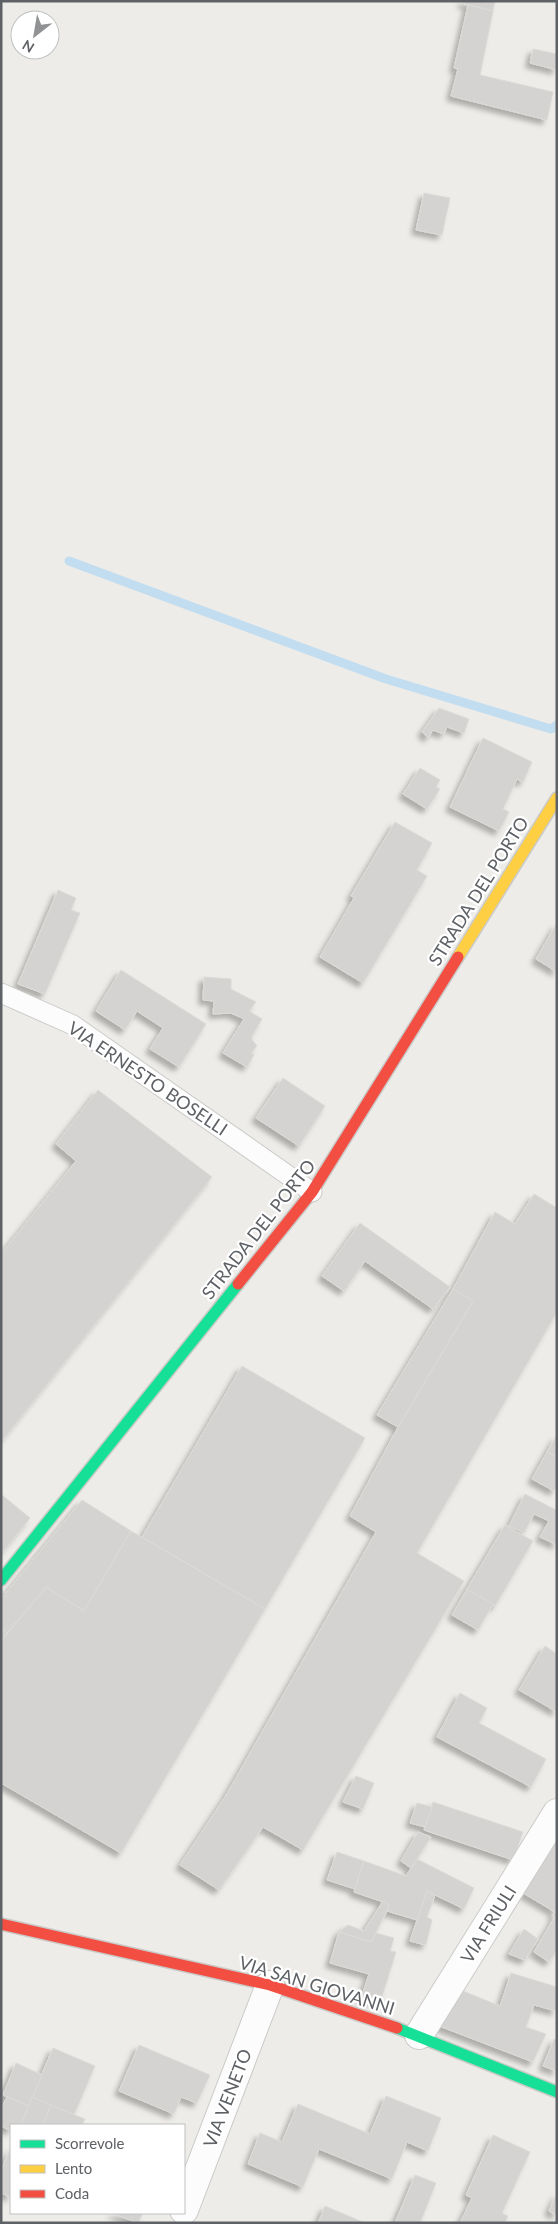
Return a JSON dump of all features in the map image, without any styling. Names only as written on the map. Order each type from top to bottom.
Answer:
[{"type":"street","name":"STRADA DEL PORTO","points":[[1,1580],[312,1192],[557,798]]},
{"type":"street","name":"VIA FRIULI","points":[[418,2035],[557,1813]]},
{"type":"street","name":"VIA SAN GIOVANNI","points":[[1,1924],[270,1985],[418,2035],[557,2092]]},
{"type":"street","name":"VIA VENETO","points":[[185,2207],[270,1985]]},
{"type":"lane","name":"VIA ERNESTO BOSELLI","points":[[1,993],[74,1025],[312,1192]]},
{"type":"building","points":[[462,1],[495,1],[493,11],[462,3]]},
{"type":"building","points":[[468,5],[493,11],[480,75],[553,92],[547,120],[451,96],[458,69],[454,68]]},
{"type":"building","points":[[533,49],[557,54],[557,70],[530,63]]},
{"type":"building","points":[[424,193],[450,198],[442,235],[416,230]]},
{"type":"building","points":[[439,708],[469,719],[464,733],[447,727],[444,734],[433,730],[428,738],[422,732]]},
{"type":"building","points":[[483,738],[532,762],[523,782],[517,779],[503,809],[509,812],[499,831],[450,807]]},
{"type":"building","points":[[420,768],[440,780],[436,787],[440,789],[427,809],[403,794]]},
{"type":"building","points":[[395,822],[432,843],[417,870],[427,876],[363,983],[320,957],[354,898],[351,896]]},
{"type":"building","points":[[58,890],[76,898],[71,910],[80,913],[45,994],[18,984]]},
{"type":"building","points":[[557,923],[557,972],[536,959]]},
{"type":"building","points":[[121,970],[206,1024],[179,1067],[150,1049],[163,1028],[137,1011],[125,1030],[96,1011]]},
{"type":"building","points":[[204,977],[231,979],[231,989],[256,1002],[249,1011],[262,1019],[251,1038],[257,1046],[251,1053],[254,1055],[247,1067],[223,1053],[244,1019],[231,1013],[213,1014],[214,1001],[203,1000]]},
{"type":"building","points":[[283,1078],[325,1106],[299,1146],[256,1118]]},
{"type":"building","points":[[98,1090],[212,1177],[1,1442],[1,1254],[76,1161],[56,1144]]},
{"type":"building","points":[[534,1194],[557,1208],[557,1312],[417,1553],[464,1581],[303,1850],[263,1827],[219,1890],[180,1865],[225,1797],[376,1532],[350,1516],[398,1427],[473,1301],[453,1289],[495,1212],[515,1224]]},
{"type":"building","points":[[360,1223],[450,1287],[433,1309],[365,1261],[344,1291],[322,1276]]},
{"type":"building","points":[[453,1289],[473,1301],[398,1427],[377,1415]]},
{"type":"building","points":[[242,1366],[365,1438],[265,1609],[142,1537]]},
{"type":"building","points":[[557,1435],[557,1457],[547,1452]]},
{"type":"building","points":[[547,1452],[557,1457],[557,1485],[554,1491],[532,1479]]},
{"type":"building","points":[[1,1494],[30,1518],[1,1554]]},
{"type":"building","points":[[525,1494],[556,1510],[557,1508],[557,1545],[540,1537],[549,1521],[534,1514],[524,1533],[509,1526]]},
{"type":"building","points":[[82,1500],[131,1531],[84,1611],[46,1587],[7,1633],[1,1628],[1,1599]]},
{"type":"building","points":[[505,1525],[533,1541],[495,1606],[467,1589]]},
{"type":"building","points":[[131,1531],[265,1609],[121,1853],[1,1783],[1,1641],[46,1587],[84,1611]]},
{"type":"building","points":[[467,1589],[493,1604],[478,1630],[452,1615]]},
{"type":"building","points":[[1,1628],[7,1633],[1,1641]]},
{"type":"building","points":[[545,1646],[557,1654],[557,1712],[519,1690]]},
{"type":"building","points":[[460,1693],[487,1708],[479,1723],[546,1759],[531,1787],[437,1737]]},
{"type":"building","points":[[356,1776],[374,1783],[363,1809],[343,1802]]},
{"type":"building","points":[[433,1802],[523,1832],[513,1860],[424,1830]]},
{"type":"building","points":[[417,1803],[432,1807],[425,1827],[410,1823]]},
{"type":"building","points":[[418,1832],[431,1837],[411,1868],[401,1861]]},
{"type":"building","points":[[557,1837],[557,1909],[555,1912],[523,1893]]},
{"type":"building","points":[[337,1852],[364,1861],[355,1889],[327,1880]]},
{"type":"building","points":[[417,1859],[474,1888],[464,1909],[427,1891],[417,1920],[387,1911],[389,1904],[354,1892],[364,1861],[406,1876]]},
{"type":"building","points":[[427,1891],[435,1895],[427,1917],[432,1920],[426,1945],[410,1941]]},
{"type":"building","points":[[383,1901],[389,1904],[387,1911],[371,1942],[339,1932],[348,1925],[364,1931]]},
{"type":"building","points":[[557,1909],[557,1919],[552,1916]]},
{"type":"building","points":[[554,1918],[557,1919],[557,1950],[549,1962],[534,1952]]},
{"type":"building","points":[[524,1929],[538,1939],[525,1960],[509,1954]]},
{"type":"building","points":[[339,1932],[371,1942],[376,1933],[394,1938],[390,1951],[396,1952],[380,2003],[361,1998],[369,1974],[330,1963]]},
{"type":"building","points":[[511,1973],[557,1987],[556,2011],[534,2005],[526,2027],[546,2034],[533,2062],[434,2024],[458,1989],[500,2006]]},
{"type":"building","points":[[554,2039],[557,2040],[557,2071],[543,2066]]},
{"type":"building","points":[[139,2045],[210,2075],[197,2103],[181,2097],[174,2114],[119,2091]]},
{"type":"building","points":[[53,2048],[95,2066],[74,2115],[32,2097]]},
{"type":"building","points":[[16,2063],[42,2075],[29,2106],[3,2095]]},
{"type":"building","points":[[386,2096],[441,2118],[428,2151],[407,2142],[392,2179],[319,2149],[303,2187],[248,2164],[260,2133],[282,2142],[298,2104],[370,2134]]},
{"type":"building","points":[[7,2097],[29,2106],[21,2124],[10,2124],[10,2130],[1,2126],[1,2109]]},
{"type":"building","points":[[32,2097],[51,2105],[43,2124],[21,2124]]},
{"type":"building","points":[[51,2105],[85,2119],[82,2124],[43,2124]]},
{"type":"building","points":[[493,2135],[530,2152],[502,2213],[508,2216],[505,2223],[460,2223],[472,2198],[466,2195]]},
{"type":"building","points":[[10,2149],[10,2197],[1,2193],[1,2171]]},
{"type":"building","points":[[415,2175],[436,2183],[420,2223],[395,2223]]},
{"type":"building","points":[[557,2193],[557,2215],[549,2211]]},
{"type":"building","points":[[325,2206],[365,2223],[318,2223]]},
{"type":"building","points":[[115,2214],[142,2214],[138,2223]]},
{"type":"waterway","points":[[69,561],[386,679],[551,729],[557,725]]},
{"type":"traffic: fast","points":[[1,1580],[238,1284]]},
{"type":"traffic: fast","points":[[397,2028],[557,2092]]},
{"type":"traffic: slow","points":[[458,957],[557,798]]},
{"type":"traffic: jam","points":[[238,1284],[312,1192],[458,957]]},
{"type":"traffic: jam","points":[[1,1924],[270,1985],[397,2028]]}]
